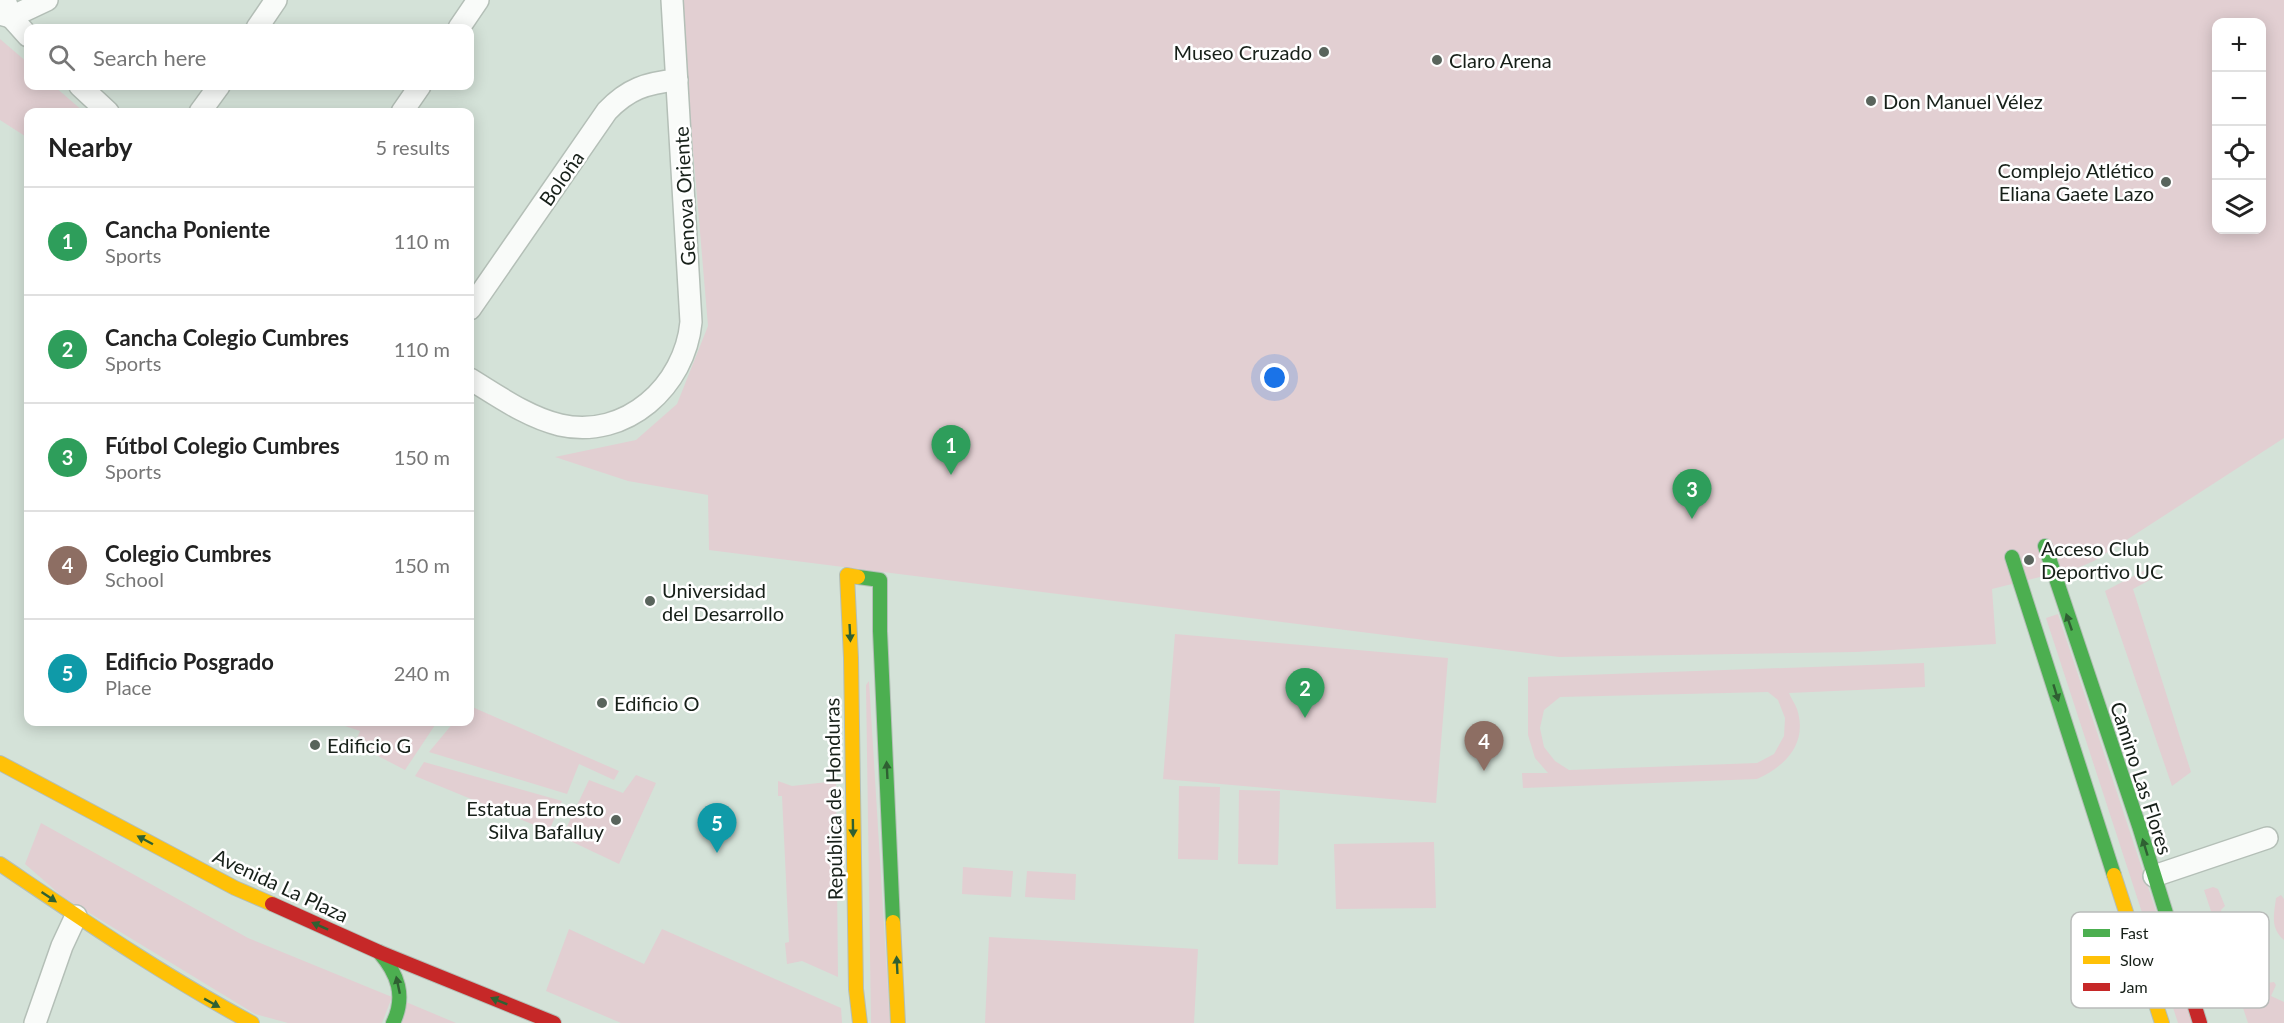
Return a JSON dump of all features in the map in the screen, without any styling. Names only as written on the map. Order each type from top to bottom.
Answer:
[{"type":"street","points":[[24,31],[6,10],[47,0]]},
{"type":"street","points":[[260,24],[276,0]]},
{"type":"street","points":[[462,24],[478,0]]},
{"type":"street","name":"Genova Oriente","points":[[474,381],[527,413],[544,420],[573,427],[591,427],[626,418],[656,398],[666,386],[684,353],[690,337],[691,322],[672,0]]},
{"type":"street","name":"Boloña","points":[[474,303],[607,111],[621,96],[638,88],[677,80]]},
{"type":"street","points":[[84,90],[104,108]]},
{"type":"street","points":[[203,108],[216,90]]},
{"type":"street","points":[[405,108],[417,90]]},
{"type":"street","name":"Camino Las Flores","points":[[2045,546],[2063,657],[2115,882],[2125,912]]},
{"type":"street","name":"Camino Las Flores","points":[[2012,557],[2063,657],[2154,876],[2165,912]]},
{"type":"street","name":"República de Honduras","points":[[860,1023],[856,989],[851,658],[847,575],[880,580],[883,670]]},
{"type":"street","points":[[851,658],[883,670],[898,1023]]},
{"type":"street","name":"Avenida La Plaza","points":[[0,763],[235,888],[379,952],[554,1023]]},
{"type":"street","points":[[2154,876],[2267,838]]},
{"type":"street","points":[[0,864],[194,992],[246,1022]]},
{"type":"street","points":[[35,1023],[62,946],[76,916]]},
{"type":"street","points":[[379,952],[391,964],[398,979],[400,1006],[393,1023]]},
{"type":"street","name":"Camino Las Flores","points":[[2157,1008],[2162,1023]]},
{"type":"street","name":"Camino Las Flores","points":[[2195,1008],[2200,1023]]},
{"type":"shaded area","points":[[678,0],[2284,0],[2284,438],[2094,561],[2080,567],[1992,589],[1996,644],[1856,652],[1559,657],[709,550],[708,495],[628,481],[555,457],[636,440],[677,404],[708,326]]},
{"type":"shaded area","points":[[0,39],[24,60],[24,90],[59,90],[79,108],[24,108],[24,135],[0,120]]},
{"type":"shaded area","points":[[2149,568],[2159,575],[2133,589],[2191,772],[2172,786],[2105,591]]},
{"type":"shaded area","points":[[2058,614],[2156,912],[2142,912],[2046,618]]},
{"type":"shaded area","points":[[1175,634],[1448,658],[1436,803],[1163,779]]},
{"type":"shaded area","points":[[1924,663],[1925,687],[1789,693],[1800,721],[1797,743],[1785,760],[1757,779],[1523,788],[1522,773],[1548,773],[1535,758],[1528,735],[1528,677]],"holes":[[[1768,692],[1778,700],[1785,718],[1784,736],[1774,754],[1757,763],[1569,770],[1555,761],[1544,747],[1540,728],[1544,710],[1560,697]]]},
{"type":"shaded area","points":[[869,681],[890,1023],[871,1023],[866,685]]},
{"type":"shaded area","points":[[474,708],[619,771],[614,780],[579,764],[567,794],[429,752],[451,726],[474,726]]},
{"type":"shaded area","points":[[345,726],[434,726],[405,770],[355,744],[360,731]]},
{"type":"shaded area","points":[[424,762],[562,801],[549,831],[415,776]]},
{"type":"shaded area","points":[[636,775],[656,783],[619,864],[562,837],[589,780],[623,793]]},
{"type":"shaded area","points":[[778,781],[792,786],[836,781],[838,977],[802,961],[787,964],[785,943],[789,942],[782,796],[778,796]]},
{"type":"shaded area","points":[[1179,786],[1220,787],[1218,860],[1178,859]]},
{"type":"shaded area","points":[[1239,790],[1280,791],[1278,865],[1238,864]]},
{"type":"shaded area","points":[[41,823],[248,938],[392,997],[382,1023],[288,1023],[255,1014],[63,897],[25,864]]},
{"type":"shaded area","points":[[1434,842],[1436,908],[1336,909],[1334,844]]},
{"type":"shaded area","points":[[963,867],[1013,871],[1011,897],[962,894]]},
{"type":"shaded area","points":[[1027,871],[1076,874],[1075,900],[1025,897]]},
{"type":"shaded area","points":[[2213,887],[2218,889],[2225,906],[2222,912],[2211,912],[2204,890]]},
{"type":"shaded area","points":[[2281,895],[2284,899],[2284,940],[2277,931],[2274,921],[2276,898]]},
{"type":"shaded area","points":[[569,929],[644,964],[662,929],[841,1008],[842,1023],[621,1023],[546,991]]},
{"type":"shaded area","points":[[989,937],[1198,949],[1194,1023],[985,1023]]},
{"type":"shaded area","points":[[2274,982],[2276,985],[2271,996],[2284,1002],[2284,1023],[2248,1023],[2243,1008],[2269,1008],[2269,983]]},
{"type":"shaded area","points":[[406,1002],[456,1023],[402,1023]]},
{"type":"shaded area","points":[[2173,1008],[2188,1008],[2193,1023],[2178,1023]]},
{"type":"traffic: fast","points":[[2045,546],[2166,912]]},
{"type":"traffic: fast","points":[[2012,557],[2114,875]]},
{"type":"traffic: fast","points":[[858,577],[880,580],[880,631],[893,922]]},
{"type":"traffic: fast","points":[[379,952],[386,960],[398,986],[399,1004],[393,1023]]},
{"type":"traffic: slow","points":[[858,577],[847,575],[851,658],[856,989],[860,1023]]},
{"type":"traffic: slow","points":[[0,763],[235,888],[272,904]]},
{"type":"traffic: slow","points":[[0,864],[155,967],[252,1023]]},
{"type":"traffic: slow","points":[[2114,875],[2126,912]]},
{"type":"traffic: slow","points":[[893,922],[898,1023]]},
{"type":"traffic: slow","points":[[2157,1008],[2162,1023]]},
{"type":"traffic: jam","points":[[272,904],[379,952],[554,1023]]},
{"type":"traffic: jam","points":[[2195,1008],[2200,1023]]},
{"type":"place","name":"Museo Cruzado","points":[[1324,52]]},
{"type":"place","name":"Claro Arena","points":[[1437,60]]},
{"type":"place","name":"Don Manuel Vélez","points":[[1871,101]]},
{"type":"place","name":"Complejo Atlético Eliana Gaete Lazo","points":[[2166,182]]},
{"type":"place","name":"Cancha Poniente","points":[[951,475]]},
{"type":"place","name":"Fútbol Colegio Cumbres","points":[[1692,519]]},
{"type":"place","name":"Acceso Club Deportivo UC","points":[[2029,560]]},
{"type":"place","name":"Universidad del Desarrollo","points":[[650,601]]},
{"type":"place","name":"Edificio O","points":[[602,703]]},
{"type":"place","name":"Cancha Colegio Cumbres","points":[[1305,718]]},
{"type":"place","name":"Edificio G","points":[[315,745]]},
{"type":"place","name":"Colegio Cumbres","points":[[1484,771]]},
{"type":"place","name":"Estatua Ernesto Silva Bafalluy","points":[[616,820]]},
{"type":"place","name":"Edificio Posgrado","points":[[717,853]]}]
